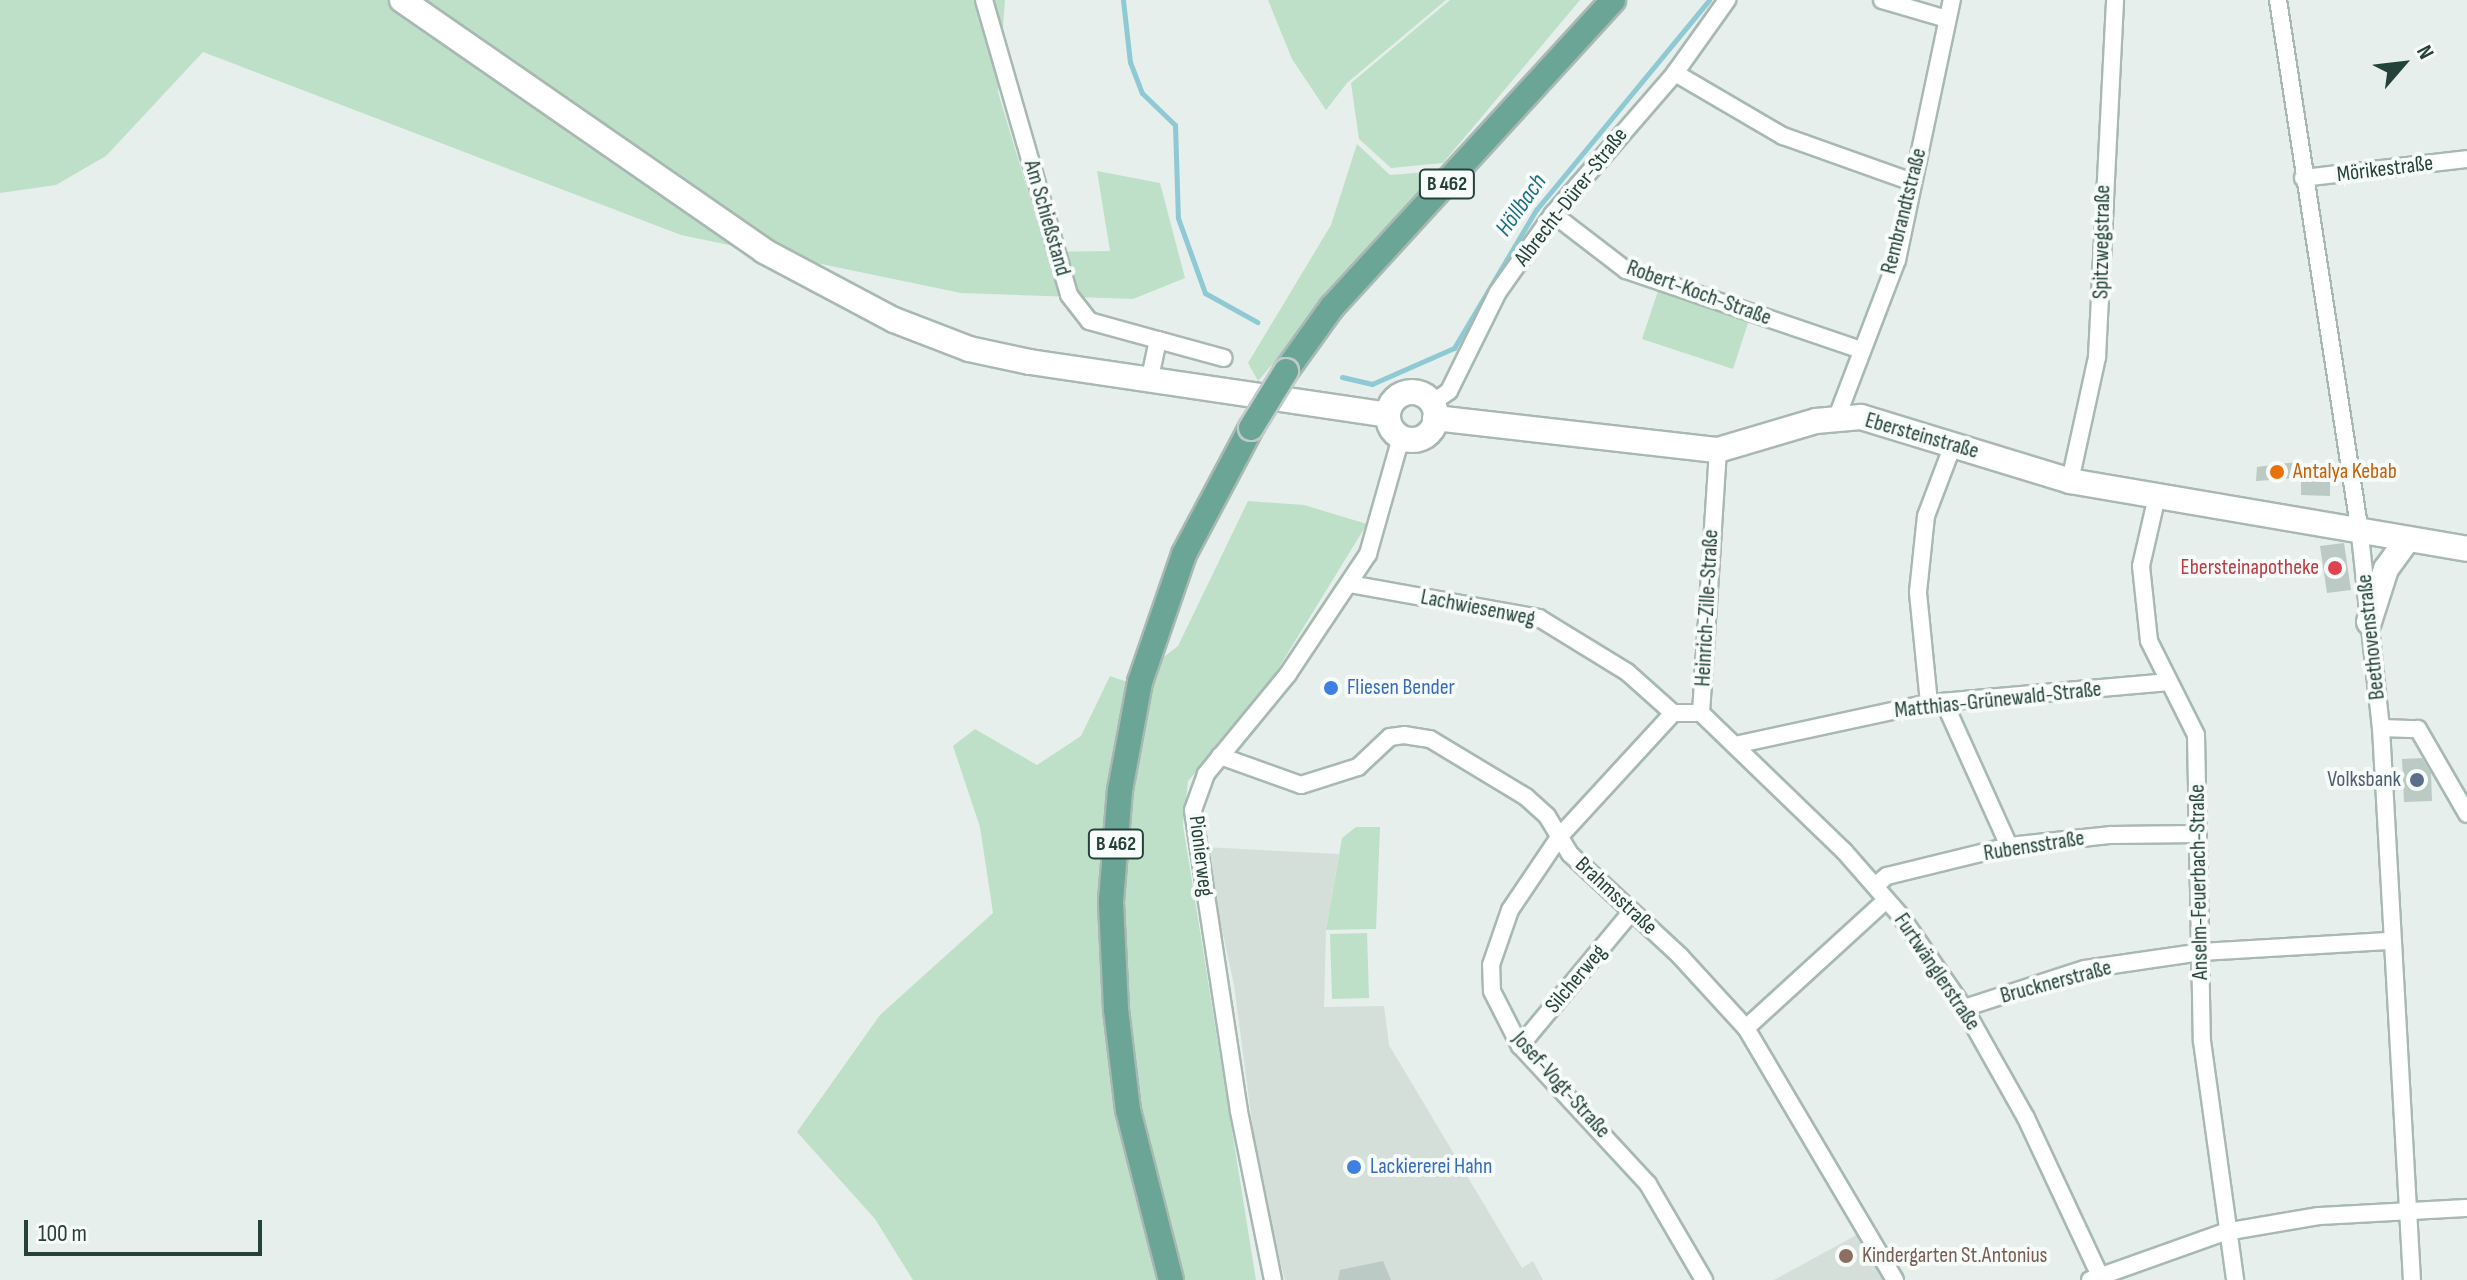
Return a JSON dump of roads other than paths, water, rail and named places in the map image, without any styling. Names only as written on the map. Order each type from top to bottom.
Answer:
[{"type":"main road","name":"B 462","points":[[1171,1280],[1128,1110],[1116,1009],[1111,901],[1120,790],[1140,682],[1184,554],[1251,428],[1286,371],[1332,307],[1613,0]]},
{"type":"street","points":[[402,0],[764,251],[829,289],[969,349],[1149,382],[1388,415],[1401,437],[1423,437],[1434,411]]},
{"type":"street","name":"Am Schießstand","points":[[984,0],[1077,312],[1089,321],[1158,340]]},
{"type":"street","name":"Albrecht-Dürer-Straße","points":[[1434,411],[1449,391],[1498,292],[1553,214],[1675,73],[1727,0]]},
{"type":"street","points":[[1882,0],[1947,19]]},
{"type":"street","name":"Rembrandtstraße","points":[[1837,417],[1858,349],[1897,260],[1952,0]]},
{"type":"street","name":"Spitzwegstraße","points":[[2070,481],[2097,357],[2115,0]]},
{"type":"street","name":"Beethovenstraße","points":[[2278,0],[2359,526],[2381,728],[2388,941],[2412,1280]]},
{"type":"street","points":[[1675,73],[1692,87],[1783,136],[1912,182]]},
{"type":"street","name":"Mörikestraße","points":[[2303,178],[2467,159]]},
{"type":"street","name":"Robert-Koch-Straße","points":[[1553,214],[1626,270],[1858,349]]},
{"type":"street","points":[[1149,382],[1158,340],[1224,358]]},
{"type":"street","name":"Ebersteinstraße","points":[[1388,415],[1405,393],[1434,411],[1718,450],[1837,417],[1904,427],[2070,481],[2359,526],[2467,533]]},
{"type":"street","name":"Pionierweg","points":[[1273,1280],[1196,849],[1193,810],[1220,756],[1288,674],[1368,554],[1401,437]]},
{"type":"street","points":[[1953,445],[1926,516],[1921,562],[1936,703],[2009,846]]},
{"type":"street","name":"Heinrich-Zille-Straße","points":[[1560,836],[1673,713],[1701,713],[1718,450]]},
{"type":"street","name":"Anselm-Feuerbach-Straße","points":[[2157,496],[2141,566],[2149,641],[2196,735],[2202,1041],[2225,1232],[2235,1280]]},
{"type":"street","name":"Ebersteinstraße","points":[[2359,526],[2407,540],[2467,549]]},
{"type":"street","points":[[2369,622],[2386,569],[2407,540]]},
{"type":"street","name":"Lachwiesenweg","points":[[1350,584],[1539,618],[1627,672],[1673,713]]},
{"type":"street","name":"Matthias-Grünewald-Straße","points":[[1735,745],[1936,703],[2167,682]]},
{"type":"street","name":"Furtwänglerstraße","points":[[1701,713],[1875,886],[1964,1008],[2026,1118],[2098,1278]]},
{"type":"street","points":[[2381,728],[2418,729],[2467,814]]},
{"type":"street","name":"Brahmsstraße","points":[[1220,756],[1301,785],[1358,767],[1390,737],[1430,739],[1515,789],[1560,836],[1570,854],[1632,911],[1746,1028],[1895,1280]]},
{"type":"street","name":"Rubensstraße","points":[[1875,886],[1887,876],[2009,846],[2111,835],[2198,834]]},
{"type":"street","name":"Josef-Vogt-Straße","points":[[1560,836],[1494,941],[1492,991],[1520,1046],[1648,1184],[1704,1280]]},
{"type":"street","points":[[1746,1028],[1886,900]]},
{"type":"street","name":"Silcherweg","points":[[1520,1046],[1632,911]]},
{"type":"street","name":"Brucknerstraße","points":[[1964,1008],[2085,969],[2201,952],[2388,941]]},
{"type":"street","points":[[2098,1278],[2225,1232],[2319,1216],[2467,1208]]},
{"type":"waterway","name":"Höllbach","points":[[1123,0],[1130,62],[1142,93],[1175,125],[1178,218],[1205,293],[1257,322]]},
{"type":"waterway","name":"Höllbach","points":[[1342,377],[1372,384],[1454,348],[1536,210],[1709,0]]},
{"type":"place","name":"Antalya Kebab","points":[[2277,472]]},
{"type":"place","name":"Ebersteinapotheke","points":[[2335,568]]},
{"type":"place","name":"Fliesen Bender","points":[[1331,688]]},
{"type":"place","name":"Volksbank","points":[[2417,780]]},
{"type":"place","name":"Lackiererei Hahn","points":[[1354,1167]]},
{"type":"place","name":"Kindergarten St.Antonius","points":[[1846,1256]]}]
